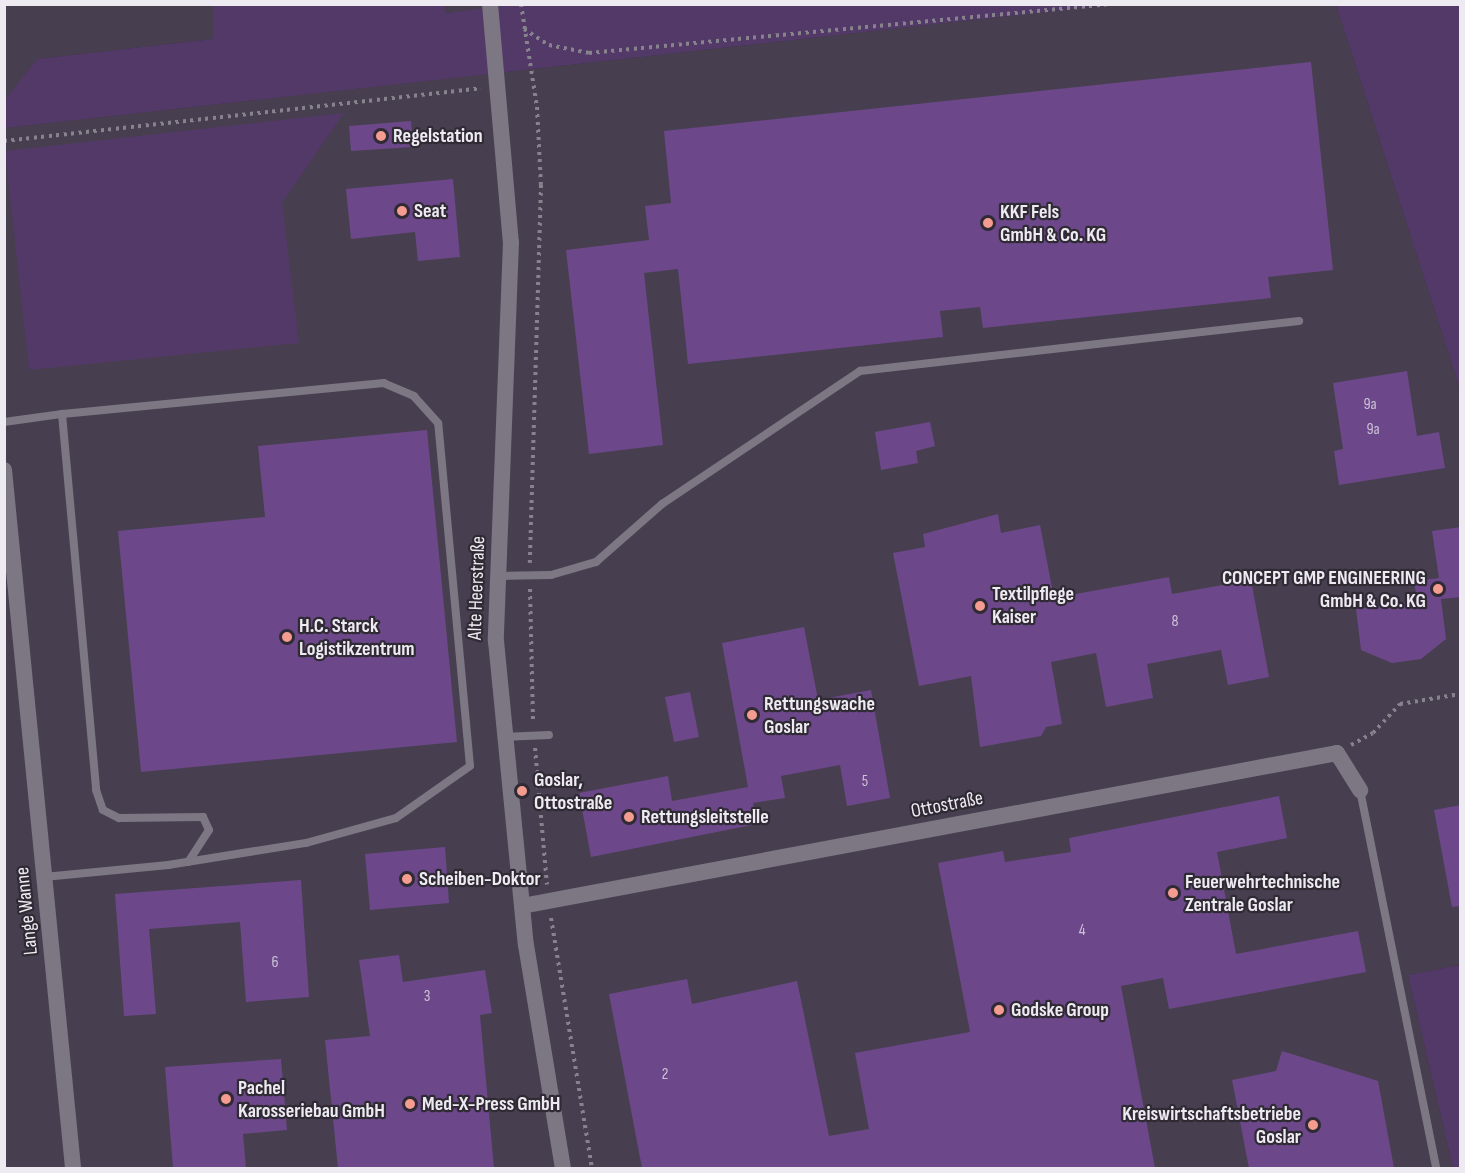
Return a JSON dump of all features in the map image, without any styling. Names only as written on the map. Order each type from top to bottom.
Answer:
[{"type":"street","name":"Alte Heerstraße","points":[[490,4],[500,86],[511,242],[496,641],[503,737],[522,906],[563,1168]]},
{"type":"street","name":"Lange Wanne","points":[[4,470],[73,1168]]},
{"type":"street","points":[[1337,753],[1360,789]]},
{"type":"street","name":"Ottostraße","points":[[522,906],[1337,753]]},
{"type":"lane","points":[[498,576],[551,575],[596,562],[662,504],[860,371],[1299,321]]},
{"type":"lane","points":[[4,422],[62,414],[384,383],[414,396],[438,423],[470,766],[396,818],[306,843],[189,862],[44,877]]},
{"type":"lane","points":[[62,414],[96,790],[103,810],[119,818],[203,817],[209,830],[189,862]]},
{"type":"lane","points":[[503,737],[549,735]]},
{"type":"lane","points":[[1360,789],[1436,1168]]},
{"type":"path","points":[[524,29],[549,45],[589,52],[1111,4]]},
{"type":"path","points":[[4,141],[500,86]]},
{"type":"path","points":[[1337,753],[1372,733],[1400,704],[1461,694]]},
{"type":"shaded area","points":[[444,4],[519,5],[446,13]]},
{"type":"shaded area","points":[[444,4],[446,13],[519,4],[1107,5],[5,128],[4,101],[37,59],[213,39],[213,5]]},
{"type":"shaded area","points":[[5,5],[213,5],[213,39],[37,59],[5,101]]},
{"type":"shaded area","points":[[1107,5],[1336,5],[1460,389],[1460,965],[1408,975],[1453,1168],[5,1168],[4,128]]},
{"type":"shaded area","points":[[1336,5],[1460,5],[1460,389]]},
{"type":"shaded area","points":[[344,113],[282,203],[299,343],[29,370],[5,151]]},
{"type":"shaded area","points":[[1460,965],[1460,1168],[1453,1168],[1408,975]]},
{"type":"building","name":"KKF Fels GmbH & Co. KG","points":[[1311,62],[1333,270],[1268,277],[1271,298],[983,328],[980,307],[940,311],[943,337],[688,364],[678,269],[644,273],[663,445],[589,454],[566,250],[649,240],[645,206],[671,203],[664,131]]},
{"type":"building","name":"Regelstation","points":[[411,121],[413,147],[351,151],[349,126]]},
{"type":"building","name":"Seat","points":[[453,179],[460,257],[418,261],[415,232],[351,239],[346,189]]},
{"type":"building","points":[[1407,371],[1417,436],[1439,432],[1445,468],[1339,485],[1334,451],[1343,449],[1333,383]]},
{"type":"building","points":[[930,422],[935,446],[916,451],[918,463],[881,470],[875,432]]},
{"type":"building","name":"H.C. Starck Logistikzentrum","points":[[427,430],[457,742],[141,772],[118,531],[265,517],[258,446]]},
{"type":"building","name":"Textilpflege Kaiser","points":[[998,514],[1001,533],[1040,525],[1054,598],[1169,577],[1172,594],[1251,580],[1269,677],[1228,685],[1221,650],[1147,664],[1153,698],[1106,707],[1096,653],[1051,662],[1062,724],[1046,727],[1041,736],[980,747],[971,676],[919,686],[893,553],[925,547],[923,534]]},
{"type":"building","name":"CONCEPT GMP ENGINEERING GmbH & Co. KG","points":[[1461,527],[1461,597],[1441,599],[1446,639],[1421,659],[1392,663],[1361,650],[1356,609],[1417,601],[1414,581],[1439,578],[1432,531]]},
{"type":"building","points":[[804,627],[818,700],[871,690],[890,798],[847,806],[840,765],[781,776],[785,798],[753,803],[757,824],[591,857],[579,793],[668,776],[672,801],[748,787],[722,643]]},
{"type":"building","points":[[690,692],[699,737],[674,742],[665,697]]},
{"type":"building","points":[[1279,796],[1287,838],[1217,852],[1236,954],[1358,931],[1366,972],[1169,1009],[1163,978],[1121,986],[1155,1168],[642,1168],[609,994],[687,979],[692,1004],[797,981],[829,1136],[869,1129],[855,1053],[970,1032],[938,863],[1003,851],[1005,862],[1071,852],[1069,838]]},
{"type":"building","points":[[1461,805],[1461,906],[1452,907],[1434,810]]},
{"type":"building","name":"Scheiben-Doktor","points":[[445,847],[449,903],[370,910],[365,854]]},
{"type":"building","points":[[301,880],[309,997],[246,1002],[240,922],[149,929],[156,1014],[124,1016],[115,894]]},
{"type":"building","name":"Med-X-Press GmbH","points":[[399,955],[403,982],[485,970],[492,1013],[480,1015],[494,1168],[338,1168],[325,1040],[370,1036],[359,960]]},
{"type":"building","name":"Kreiswirtschaftsbetriebe Goslar","points":[[1282,1051],[1378,1081],[1394,1168],[1249,1168],[1232,1080],[1276,1071]]},
{"type":"building","name":"Pachel Karosseriebau GmbH","points":[[281,1059],[287,1130],[243,1134],[246,1168],[173,1168],[165,1067]]},
{"type":"place","name":"Regelstation","points":[[381,136]]},
{"type":"place","name":"Seat","points":[[402,211]]},
{"type":"place","name":"KKF Fels GmbH & Co. KG","points":[[988,223]]},
{"type":"place","name":"CONCEPT GMP ENGINEERING GmbH & Co. KG","points":[[1438,589]]},
{"type":"place","name":"Textilpflege Kaiser","points":[[980,606]]},
{"type":"place","name":"H.C. Starck Logistikzentrum","points":[[287,637]]},
{"type":"place","name":"Rettungswache Goslar","points":[[752,715]]},
{"type":"place","name":"Goslar, Ottostraße","points":[[522,791]]},
{"type":"place","name":"Rettungsleitstelle","points":[[629,817]]},
{"type":"place","name":"Scheiben-Doktor","points":[[407,879]]},
{"type":"place","name":"Feuerwehrtechnische Zentrale Goslar","points":[[1173,893]]},
{"type":"place","name":"Godske Group","points":[[999,1010]]},
{"type":"place","name":"Pachel Karosseriebau GmbH","points":[[226,1099]]},
{"type":"place","name":"Med-X-Press GmbH","points":[[410,1104]]},
{"type":"place","name":"Kreiswirtschaftsbetriebe Goslar","points":[[1313,1125]]}]
